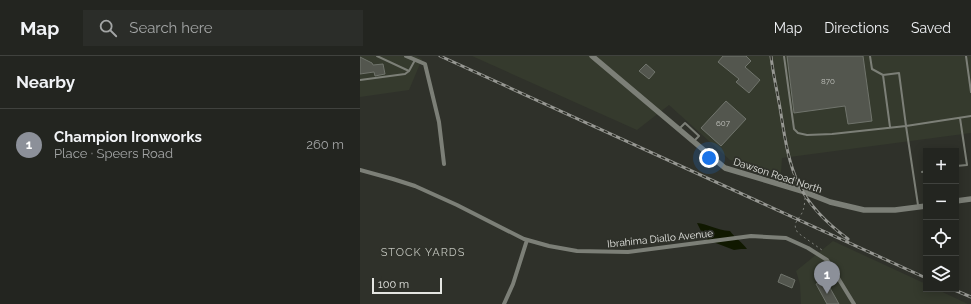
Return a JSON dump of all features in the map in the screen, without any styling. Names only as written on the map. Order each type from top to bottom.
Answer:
[{"type":"street","points":[[406,56],[425,64],[439,122],[444,164]]},
{"type":"street","name":"Dawson Road North","points":[[592,56],[725,168],[807,193],[830,202],[864,210],[895,210],[923,206]]},
{"type":"street","name":"Ibrahima Diallo Avenue","points":[[360,170],[415,186],[528,240],[549,246],[577,251],[628,252],[751,236],[786,238],[808,248],[827,260]]},
{"type":"street","points":[[959,201],[971,199]]},
{"type":"street","points":[[504,304],[513,284],[528,240]]},
{"type":"street","points":[[827,260],[854,304]]},
{"type":"lane","points":[[377,56],[409,71]]},
{"type":"lane","points":[[784,56],[794,129],[798,133],[807,135],[826,134],[906,126],[971,116]]},
{"type":"lane","points":[[870,56],[872,69],[883,75],[899,73],[918,207]]},
{"type":"lane","points":[[966,56],[971,92]]},
{"type":"lane","points":[[360,80],[405,74],[409,71],[415,60]]},
{"type":"lane","points":[[883,75],[890,127]]},
{"type":"lane","points":[[959,166],[967,165],[960,118]]},
{"type":"lane","points":[[679,129],[685,123],[699,136],[694,142]]},
{"type":"path","points":[[807,193],[802,213],[795,223],[796,229],[822,250],[827,260]]},
{"type":"shaded area","points":[[360,56],[416,56],[422,59],[409,90],[360,97]]},
{"type":"shaded area","points":[[472,56],[971,56],[971,133],[782,158],[781,173],[730,160],[669,105],[637,130]]},
{"type":"shaded area","points":[[697,223],[730,231],[747,249],[734,250],[708,240],[704,237]]},
{"type":"shaded area","points":[[833,241],[923,283],[923,292],[942,292],[968,304],[801,304],[800,284],[796,271]]},
{"type":"building","points":[[723,56],[746,56],[751,61],[745,67],[760,80],[749,93],[736,82],[739,79],[718,62]]},
{"type":"building","points":[[787,56],[863,56],[872,121],[848,124],[845,106],[794,113]]},
{"type":"building","points":[[360,57],[373,65],[383,64],[385,74],[375,76],[374,72],[360,74]]},
{"type":"building","points":[[646,64],[655,72],[649,79],[639,71]]},
{"type":"building","points":[[726,101],[746,119],[721,146],[701,128]]},
{"type":"building","points":[[781,274],[795,280],[792,288],[778,282]]},
{"type":"building","points":[[825,279],[839,304],[827,304],[816,284]]},
{"type":"railway","points":[[440,56],[923,277]]},
{"type":"railway","points":[[771,56],[784,135],[788,153],[799,184],[817,212],[848,239]]},
{"type":"railway","points":[[959,292],[971,297]]},
{"type":"place","name":"Champion Ironworks","points":[[827,294]]},
{"type":"district","name":"STOCK YARDS","points":[[423,252]]}]
